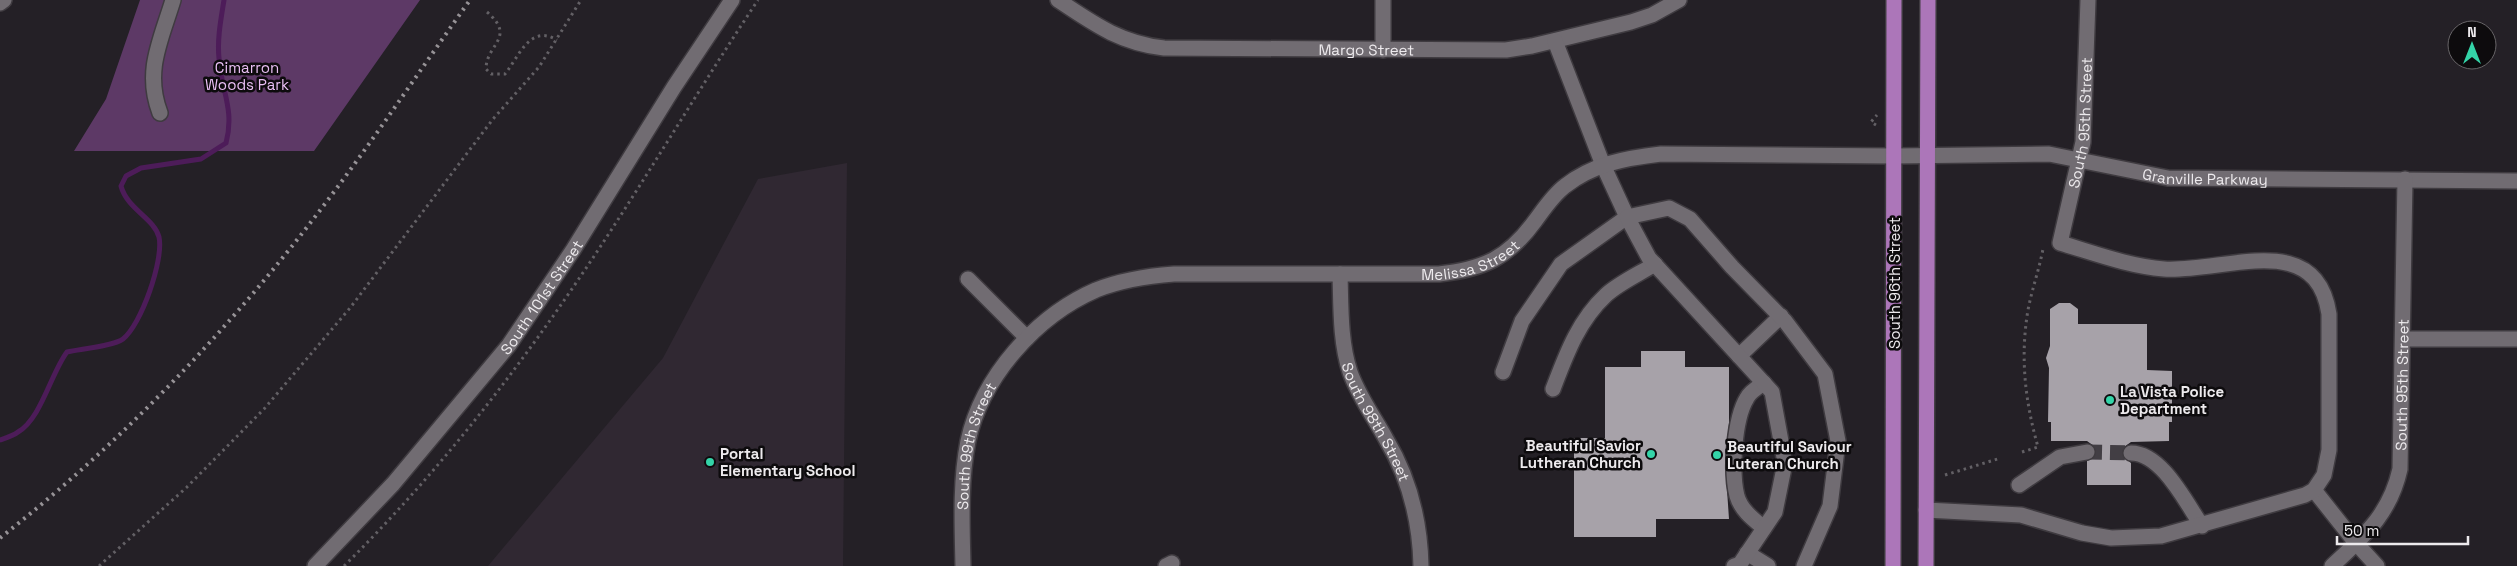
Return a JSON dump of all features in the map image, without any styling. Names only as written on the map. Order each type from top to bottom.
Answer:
[{"type":"main road","name":"South 96th Street","points":[[1893,566],[1894,0]]},
{"type":"main road","points":[[1926,566],[1928,0]]},
{"type":"street","points":[[0,3],[4,0]]},
{"type":"street","points":[[160,113],[154,98],[152,72],[154,58],[173,0]]},
{"type":"street","name":"South 101st Street","points":[[315,566],[393,484],[508,345],[574,250],[674,87],[732,0]]},
{"type":"street","name":"Margo Street","points":[[1058,0],[1107,32],[1141,45],[1164,48],[1383,50],[1506,50],[1555,41],[1638,20],[1652,15],[1679,0]]},
{"type":"street","points":[[1383,0],[1383,50]]},
{"type":"street","name":"South 95th Street","points":[[2088,0],[2083,142],[2060,243],[2109,258],[2155,268],[2196,270],[2280,260],[2298,265],[2314,277],[2324,293],[2329,314],[2329,450],[2327,467],[2314,490]]},
{"type":"street","points":[[1555,41],[1603,165],[1627,217],[1655,264],[1772,392],[1784,463],[1775,512],[1740,564],[1734,566]]},
{"type":"street","name":"Melissa Street","points":[[1027,338],[1070,303],[1095,290],[1141,277],[1174,274],[1439,274],[1484,266],[1502,256],[1523,238],[1549,201],[1564,186],[1603,165],[1627,158],[1661,154],[1894,156]]},
{"type":"street","name":"Granville Parkway","points":[[1894,156],[2049,154],[2168,178],[2216,180],[2405,179],[2517,181]]},
{"type":"street","name":"South 95th Street","points":[[2332,566],[2356,544],[2383,513],[2398,481],[2402,446],[2405,179]]},
{"type":"street","points":[[1503,372],[1522,321],[1561,264],[1627,217],[1669,208],[1690,219],[1732,267],[1781,316],[1825,374],[1838,441],[1830,506],[1804,566]]},
{"type":"street","points":[[1553,389],[1570,343],[1588,315],[1607,294],[1655,264]]},
{"type":"street","name":"South 98th Street","points":[[1340,274],[1344,347],[1350,371],[1371,416],[1396,456],[1413,497],[1418,521],[1421,566]]},
{"type":"street","points":[[968,279],[1027,338]]},
{"type":"street","points":[[1739,356],[1781,316]]},
{"type":"street","name":"South 99th Street","points":[[963,566],[962,493],[969,439],[988,392],[1001,370],[1027,338]]},
{"type":"street","points":[[2403,339],[2516,339]]},
{"type":"street","points":[[1764,383],[1748,396],[1741,410],[1737,424],[1736,476],[1738,497],[1746,513],[1764,528]]},
{"type":"street","points":[[2019,485],[2060,457],[2087,452]]},
{"type":"street","points":[[2131,453],[2142,454],[2161,467],[2202,526]]},
{"type":"street","points":[[1926,510],[2021,515],[2082,534],[2111,538],[2161,536],[2295,499],[2314,490],[2356,544],[2378,566]]},
{"type":"street","points":[[1747,552],[1768,566]]},
{"type":"path","points":[[99,566],[187,487],[264,409],[350,308],[493,119],[522,89],[557,40],[581,0]]},
{"type":"path","points":[[487,12],[495,19],[501,32],[500,39],[486,62],[486,69],[491,74],[505,74],[530,39],[538,35],[548,35],[557,40]]},
{"type":"path","points":[[2022,452],[2038,447],[2027,401],[2024,349],[2029,308],[2043,249]]},
{"type":"path","points":[[1945,475],[2001,458]]},
{"type":"shaded area","name":"Portal Elementary School","points":[[847,163],[843,566],[488,566],[663,358],[758,179]]},
{"type":"green space","name":"Cimarron Woods Park","points":[[140,0],[420,0],[314,151],[74,151],[106,99]]},
{"type":"building","name":"La Vista Police Department","points":[[2059,303],[2070,303],[2078,309],[2078,324],[2147,324],[2147,370],[2172,371],[2172,422],[2169,422],[2169,441],[2131,442],[2124,447],[2122,456],[2131,463],[2131,485],[2087,485],[2087,461],[2096,456],[2094,446],[2087,441],[2051,441],[2051,422],[2048,422],[2049,368],[2046,358],[2050,346],[2050,309]]},
{"type":"building","name":"Beautiful Savior Lutheran Church","points":[[1641,351],[1685,351],[1685,367],[1729,367],[1729,423],[1725,460],[1729,519],[1656,519],[1656,537],[1574,537],[1574,438],[1605,438],[1605,367],[1641,367]]},
{"type":"waterway","points":[[0,440],[16,433],[26,426],[33,417],[67,352],[105,345],[123,339],[130,332],[144,307],[155,276],[160,247],[159,237],[152,224],[129,201],[121,186],[126,176],[141,168],[201,159],[226,143],[229,120],[220,70],[219,51],[224,0]]},
{"type":"tunnel","points":[[2087,452],[2131,453]]},
{"type":"railway","points":[[0,538],[45,502],[130,424],[171,384],[249,299],[321,209],[470,0]]},
{"type":"place","name":"La Vista Police Department","points":[[2110,400]]},
{"type":"place","name":"Beautiful Savior Lutheran Church","points":[[1651,454]]},
{"type":"place","name":"Beautiful Saviour Luteran Church","points":[[1717,455]]},
{"type":"place","name":"Portal Elementary School","points":[[710,462]]}]
